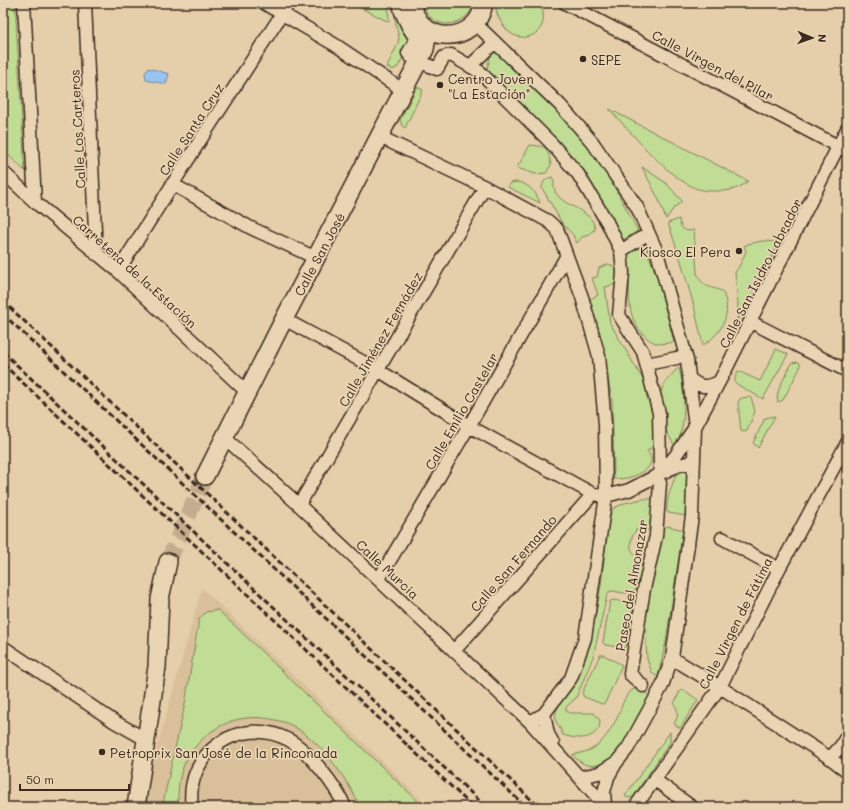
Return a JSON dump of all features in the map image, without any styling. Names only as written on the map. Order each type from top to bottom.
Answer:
[{"type":"main road","points":[[412,3],[413,11],[419,22],[428,30],[448,36],[467,30],[475,23],[481,14],[484,3]]},
{"type":"main road","name":"Calle San José","points":[[205,476],[284,319],[425,49],[428,30]]},
{"type":"main road","points":[[136,807],[157,667],[160,599],[168,562]]},
{"type":"street","points":[[24,3],[35,202]]},
{"type":"street","name":"Calle Los Carteros","points":[[85,3],[96,254]]},
{"type":"street","points":[[264,3],[286,8],[337,46],[404,91]]},
{"type":"street","points":[[399,3],[405,22],[414,36],[415,41],[408,53],[410,56]]},
{"type":"street","name":"Calle Virgen del Pilar","points":[[565,3],[843,149]]},
{"type":"street","name":"Calle Santa Cruz","points":[[118,271],[172,184],[286,8]]},
{"type":"street","points":[[475,23],[560,104],[593,143],[637,207],[657,252],[687,360],[695,427],[692,516],[672,658],[662,686],[628,748],[616,763],[608,777],[604,792],[605,806]]},
{"type":"street","points":[[470,66],[491,46]]},
{"type":"street","name":"Paseo del Almonazar","points":[[423,63],[437,69],[444,56],[451,55],[480,72],[551,144],[578,174],[607,222],[621,251],[623,273],[619,315],[643,352],[659,413],[660,475],[656,536],[644,589],[630,674],[643,686]]},
{"type":"street","name":"Calle San Isidro Labrador","points":[[660,475],[695,427],[843,149],[847,129]]},
{"type":"street","points":[[380,136],[485,187],[548,221],[557,229],[582,297],[599,356],[605,424],[606,496],[585,638],[572,678],[544,714],[530,722]]},
{"type":"street","name":"Carretera de la Estación","points":[[3,172],[35,202],[118,271],[248,393]]},
{"type":"street","points":[[172,184],[251,228],[316,258]]},
{"type":"street","name":"Calle Jiménez Fernádez","points":[[299,505],[485,187]]},
{"type":"street","points":[[621,251],[641,238]]},
{"type":"street","name":"Calle Emilio Castelar","points":[[379,579],[469,426],[566,256]]},
{"type":"street","points":[[284,319],[378,370],[469,426],[593,494],[606,496],[629,490],[660,475],[676,465],[685,462],[694,462]]},
{"type":"street","points":[[751,322],[847,371]]},
{"type":"street","points":[[646,364],[677,358]]},
{"type":"street","points":[[689,378],[696,384],[702,386],[709,386],[719,382]]},
{"type":"street","name":"Calle Murcia","points":[[224,438],[379,579],[530,722],[558,753]]},
{"type":"street","name":"Calle Virgen de Fátima","points":[[636,807],[720,687],[779,569],[847,444]]},
{"type":"street","name":"Calle San Fernando","points":[[454,651],[593,494]]},
{"type":"street","points":[[722,538],[779,569]]},
{"type":"street","points":[[3,647],[115,722],[147,740]]},
{"type":"street","points":[[672,658],[830,758],[847,771]]},
{"type":"street","points":[[544,714],[548,734],[558,753],[605,806]]},
{"type":"street","points":[[192,807],[191,785],[197,768],[204,756],[216,744],[246,733],[268,732],[289,740],[304,753],[322,771],[340,794],[345,807]]},
{"type":"street","points":[[830,758],[841,746],[847,735]]},
{"type":"street","points":[[580,777],[600,773],[616,763]]},
{"type":"street","points":[[655,780],[692,807]]},
{"type":"shaded area","points":[[202,588],[374,753],[428,807],[140,807]]},
{"type":"green space","points":[[3,3],[15,3],[25,171],[3,150]]},
{"type":"green space","points":[[359,3],[388,3],[389,22],[357,6]]},
{"type":"green space","points":[[422,3],[474,3],[467,15],[456,22],[449,24],[436,21],[430,17]]},
{"type":"green space","points":[[496,3],[514,3],[528,8],[530,3],[539,5],[543,13],[543,22],[536,33],[530,36],[516,36],[509,32],[500,21]]},
{"type":"green space","points":[[395,4],[412,39],[398,67],[392,70],[387,67],[399,38],[395,20]]},
{"type":"green space","points":[[495,50],[549,102],[579,135],[611,182],[638,231],[621,241],[575,163],[557,140],[506,87],[488,74],[487,69],[490,57]]},
{"type":"green space","points":[[417,87],[423,90],[405,128],[402,126],[400,120]]},
{"type":"green space","points":[[609,109],[748,181],[732,190],[724,191],[698,189],[691,186],[680,180],[659,162]]},
{"type":"green space","points":[[530,145],[544,147],[549,154],[551,165],[546,173],[535,174],[517,168]]},
{"type":"green space","points":[[642,167],[666,183],[682,201],[673,209],[666,219],[658,198]]},
{"type":"green space","points":[[552,177],[555,190],[559,197],[588,216],[593,222],[595,230],[589,235],[582,237],[577,243],[573,235],[562,223],[542,188],[545,181]]},
{"type":"green space","points":[[520,182],[531,188],[539,199],[540,203],[508,187],[511,183]]},
{"type":"green space","points":[[679,219],[680,225],[684,229],[688,231],[694,230],[697,273],[699,278],[707,286],[722,291],[725,299],[726,314],[721,328],[703,345],[694,306],[668,223]]},
{"type":"green space","points":[[762,241],[780,242],[737,321],[738,303],[735,272],[740,265],[746,250],[744,246]]},
{"type":"green space","points":[[645,245],[658,280],[674,342],[661,344],[650,340],[636,325],[632,315],[626,254]]},
{"type":"green space","points":[[608,264],[617,269],[617,281],[613,285],[605,287],[610,323],[645,383],[647,388],[647,397],[654,412],[655,441],[653,447],[647,451],[651,457],[651,463],[642,473],[619,479],[613,478],[612,401],[600,334],[590,299],[598,295],[592,278],[597,277],[599,268]]},
{"type":"green space","points":[[776,349],[788,354],[763,399],[735,382],[738,371],[760,381]]},
{"type":"green space","points":[[792,363],[800,363],[800,368],[783,400],[778,402],[778,393],[782,382]]},
{"type":"green space","points":[[679,367],[684,408],[683,425],[676,448],[665,429],[660,397],[666,381]]},
{"type":"green space","points":[[751,397],[755,411],[747,431],[743,432],[741,431],[738,402],[741,398]]},
{"type":"green space","points":[[775,416],[758,448],[753,443],[765,418]]},
{"type":"green space","points":[[684,468],[687,470],[688,475],[685,516],[667,512],[669,496],[674,480],[678,470]]},
{"type":"green space","points":[[642,499],[653,499],[651,526],[647,531],[643,528],[636,530],[631,541],[632,550],[639,559],[641,565],[641,580],[637,589],[633,592],[627,593],[610,591],[607,595],[593,657],[576,698],[566,707],[566,711],[570,713],[594,713],[600,720],[599,728],[592,735],[583,738],[563,735],[555,719],[556,712],[559,705],[579,676],[590,645],[601,585],[608,523],[611,512],[614,508],[625,503]]},
{"type":"green space","points":[[668,526],[683,530],[666,641],[658,677],[652,673],[647,659],[645,609],[663,528]]},
{"type":"green space","points":[[614,600],[634,604],[627,645],[624,648],[605,645],[603,642],[610,601]]},
{"type":"green space","points":[[218,610],[424,807],[360,807],[348,784],[331,760],[300,730],[287,723],[275,720],[247,718],[221,726],[200,742],[191,753],[182,770],[179,786],[178,807],[162,807],[185,704],[199,619],[206,612]]},
{"type":"green space","points":[[600,655],[604,655],[622,665],[605,703],[602,704],[584,697],[582,693]]},
{"type":"green space","points":[[634,689],[640,689],[651,697],[625,742],[617,752],[607,761],[597,765],[587,765],[575,758],[572,755],[593,749],[610,731],[625,698]]},
{"type":"green space","points":[[684,690],[698,700],[680,728],[674,724],[677,709],[674,704],[680,691]]},
{"type":"green space","points":[[670,732],[670,742],[633,797],[628,798],[625,796]]},
{"type":"water","points":[[149,68],[169,74],[166,84],[146,80],[145,73]]},
{"type":"tunnel","points":[[168,562],[205,476]]},
{"type":"railway","points":[[3,301],[539,807]]},
{"type":"railway","points":[[3,314],[526,807]]},
{"type":"railway","points":[[3,352],[486,807]]},
{"type":"railway","points":[[3,364],[473,807]]},
{"type":"place","name":"SEPE","points":[[583,59]]},
{"type":"place","name":"Centro Joven \"La Estación\"","points":[[440,85]]},
{"type":"place","name":"Kiosco El Pera","points":[[739,251]]},
{"type":"place","name":"Petroprix San José de la Rinconada","points":[[102,752]]}]
